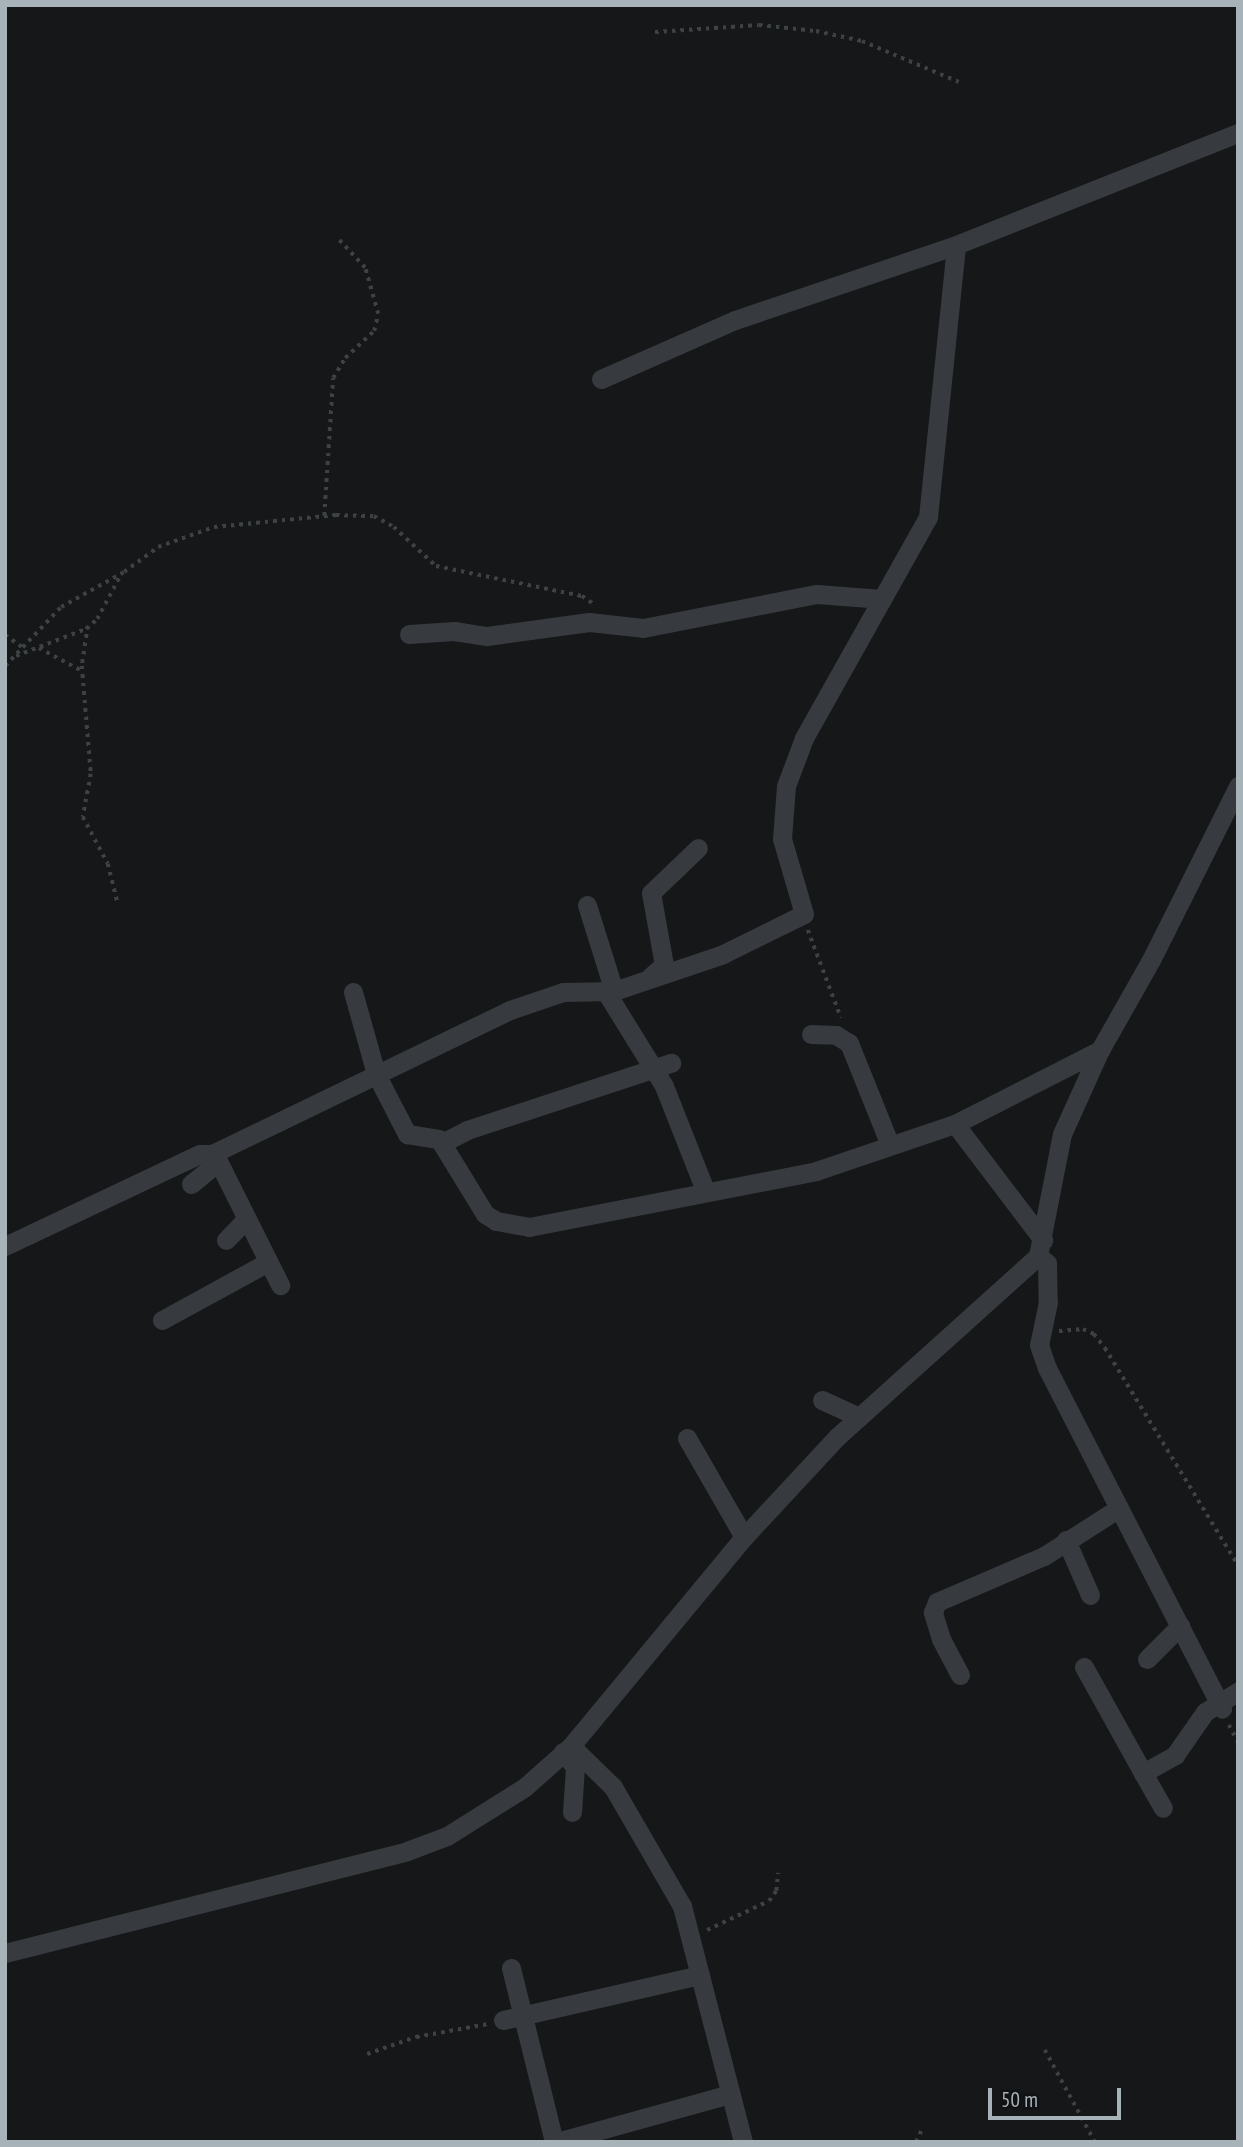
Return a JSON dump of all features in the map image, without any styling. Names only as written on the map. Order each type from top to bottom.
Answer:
[{"type":"street","points":[[601,379],[735,320],[956,245],[1238,133]]},
{"type":"street","points":[[191,1184],[216,1158],[376,1074],[510,1010],[563,992],[610,992],[723,954],[802,914],[782,839],[786,786],[804,738],[928,517],[956,245]]},
{"type":"street","points":[[409,634],[454,631],[486,636],[589,622],[643,628],[817,594],[882,599]]},
{"type":"street","points":[[5,1954],[417,1847],[483,1817],[567,1749],[744,1537],[859,1417],[1041,1248],[1062,1134],[1100,1050],[1151,960],[1238,786]]},
{"type":"street","points":[[650,977],[664,965],[651,893],[698,848]]},
{"type":"street","points":[[587,905],[610,992],[662,1066],[705,1190]]},
{"type":"street","points":[[353,992],[376,1074],[407,1134],[442,1143],[467,1130],[662,1066]]},
{"type":"street","points":[[811,1034],[842,1037],[854,1054],[890,1144]]},
{"type":"street","points":[[442,1143],[473,1198],[496,1222],[529,1227],[705,1190],[816,1171],[955,1124],[1100,1050]]},
{"type":"street","points":[[955,1124],[1041,1248],[1046,1263],[1048,1301],[1039,1345],[1047,1368],[1220,1706]]},
{"type":"street","points":[[5,1246],[200,1154],[216,1158],[280,1285]]},
{"type":"street","points":[[226,1240],[246,1219]]},
{"type":"street","points":[[162,1320],[268,1262]]},
{"type":"street","points":[[821,1400],[859,1417]]},
{"type":"street","points":[[687,1438],[744,1537]]},
{"type":"street","points":[[960,1675],[941,1640],[933,1612],[936,1602],[1044,1556],[1119,1508]]},
{"type":"street","points":[[1066,1540],[1090,1595]]},
{"type":"street","points":[[1147,1659],[1180,1626]]},
{"type":"street","points":[[1084,1667],[1163,1808]]},
{"type":"street","points":[[1143,1773],[1175,1755],[1205,1712],[1220,1706],[1238,1691]]},
{"type":"street","points":[[567,1749],[575,1768],[572,1812]]},
{"type":"street","points":[[567,1749],[613,1787],[682,1906],[743,2142]]},
{"type":"street","points":[[511,1968],[513,2019],[556,2142],[730,2094]]},
{"type":"street","points":[[513,2019],[533,2011],[700,1975]]},
{"type":"path","points":[[655,32],[759,25],[816,31],[862,41],[959,82]]},
{"type":"path","points":[[324,516],[333,377],[345,358],[374,331],[378,314],[365,268],[337,237]]},
{"type":"path","points":[[5,666],[61,607],[121,574],[158,547],[191,533],[324,516],[374,516],[394,527],[436,566],[582,596],[620,626]]},
{"type":"path","points":[[13,657],[89,626],[97,619],[121,574]]},
{"type":"path","points":[[89,626],[82,671],[90,774],[83,817],[108,863],[117,901]]},
{"type":"path","points":[[5,635],[22,647]]},
{"type":"path","points":[[38,648],[82,671]]},
{"type":"path","points":[[802,914],[841,1017],[842,1037]]},
{"type":"path","points":[[1041,1332],[1083,1329],[1094,1334],[1238,1565]]},
{"type":"path","points":[[692,1937],[769,1901],[776,1891],[778,1873]]},
{"type":"path","points":[[367,2053],[416,2037],[513,2019]]},
{"type":"path","points":[[1045,2050],[1095,2142]]},
{"type":"path","points":[[916,2142],[922,2129]]}]
